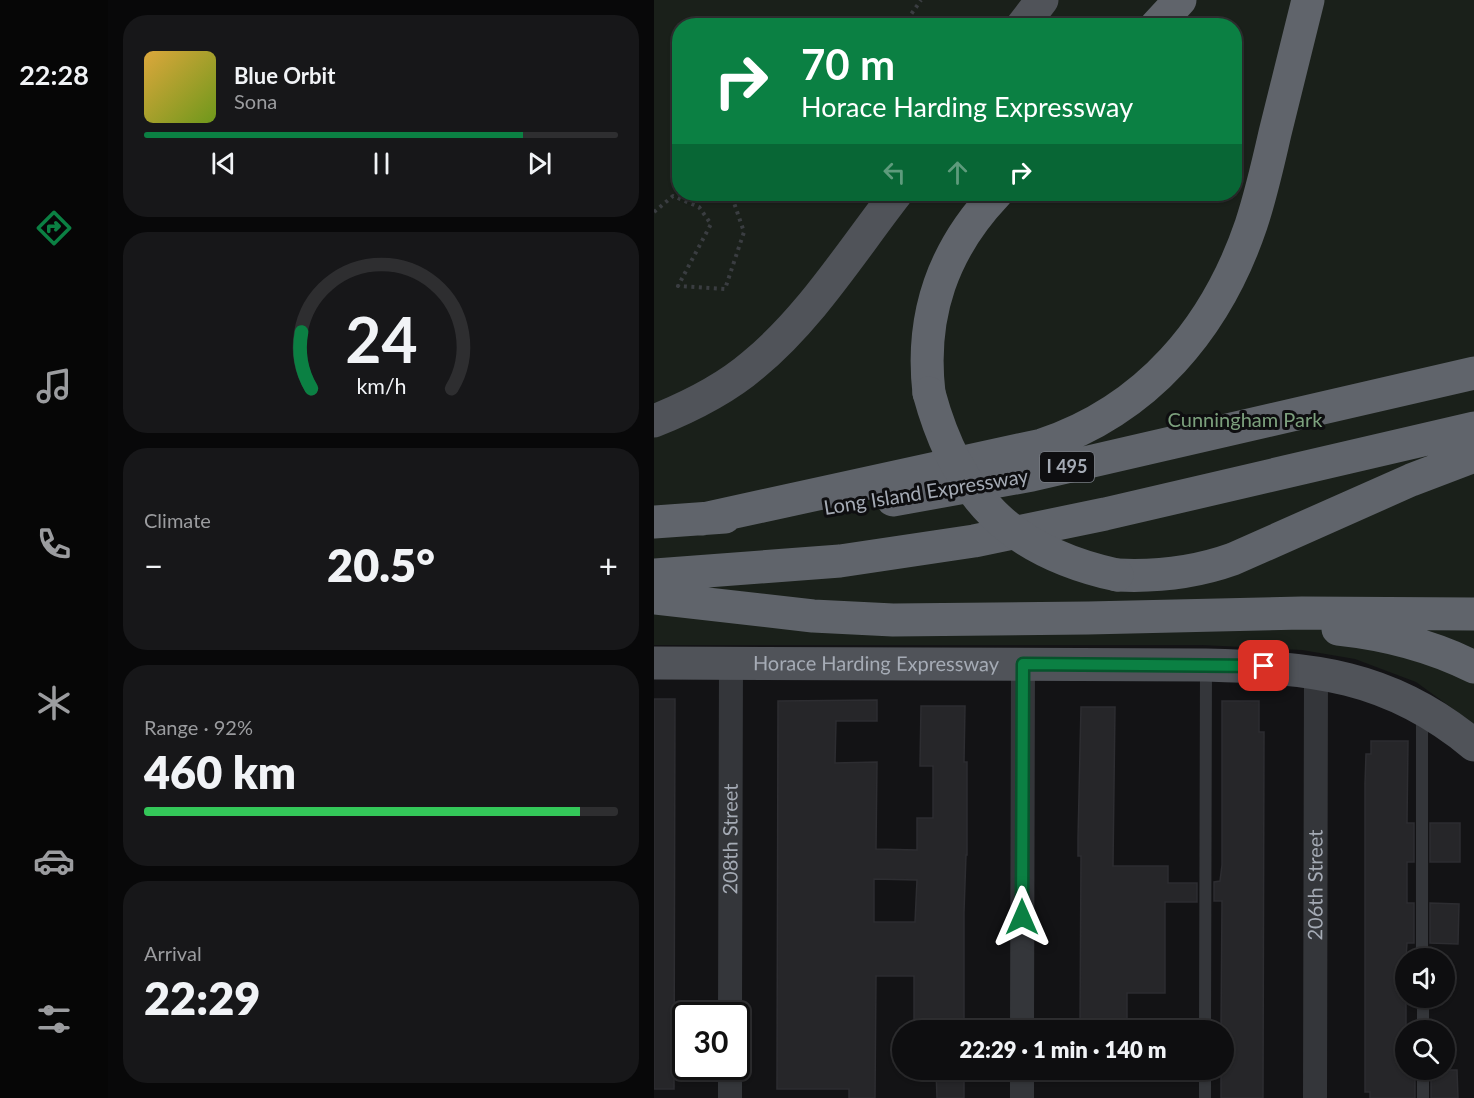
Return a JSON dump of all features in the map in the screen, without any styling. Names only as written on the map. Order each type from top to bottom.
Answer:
[{"type":"highway","points":[[1163,18],[1180,0]]},
{"type":"highway","points":[[703,519],[1042,445],[1065,438],[1131,399],[1152,381],[1172,363],[1204,323],[1231,276],[1260,195],[1308,0]]},
{"type":"highway","points":[[990,201],[961,237],[949,259],[938,288],[928,327],[926,369],[929,393],[943,438],[954,462],[985,506],[1006,526],[1031,544],[1059,558],[1117,575],[1168,575],[1212,567],[1411,480],[1474,456]]},
{"type":"highway","name":"Long Island Expressway","points":[[654,522],[834,508],[998,482],[1474,373]]},
{"type":"highway","points":[[654,575],[840,561],[974,541],[1105,514],[1474,428]]},
{"type":"highway","points":[[654,598],[852,619],[1088,618],[1302,613],[1474,614]]},
{"type":"highway","points":[[1088,618],[1292,625],[1362,632],[1433,650],[1474,667]]},
{"type":"main road","points":[[1028,18],[1042,0]]},
{"type":"main road","points":[[654,421],[699,401],[726,385],[753,366],[774,347],[816,299],[891,201]]},
{"type":"main road","name":"Horace Harding Expressway","points":[[654,663],[1264,666],[1316,672],[1369,685],[1422,707],[1474,745]]},
{"type":"street","name":"208th Street","points":[[730,1002],[732,663]]},
{"type":"street","points":[[1022,1020],[1023,664]]},
{"type":"street","name":"206th Street","points":[[1315,1098],[1316,672]]},
{"type":"street","points":[[730,1080],[730,1098]]},
{"type":"street","points":[[1022,1080],[1022,1098]]},
{"type":"lane","points":[[1205,1020],[1206,665]]},
{"type":"lane","points":[[1422,707],[1422,948]]},
{"type":"lane","points":[[1205,1080],[1205,1098]]},
{"type":"lane","points":[[1423,1080],[1423,1098]]},
{"type":"path","points":[[909,18],[921,0]]},
{"type":"path","points":[[654,212],[672,196]]},
{"type":"path","points":[[686,201],[699,207],[711,224],[678,286],[725,289],[744,232],[733,201]]},
{"type":"green space","name":"Cunningham Park","points":[[654,0],[1474,0],[1474,724],[1416,682],[1355,659],[1302,650],[1202,645],[654,645]]},
{"type":"building","points":[[654,699],[675,699],[674,1002],[672,1002],[674,1089],[654,1089]]},
{"type":"building","points":[[877,700],[877,721],[836,721],[835,763],[877,762],[876,849],[917,850],[917,818],[933,818],[933,766],[920,766],[921,706],[965,706],[967,855],[964,912],[964,1020],[914,1020],[914,976],[876,976],[875,1098],[849,1098],[849,1089],[777,1089],[778,701]],"holes":[[[874,879],[917,880],[915,922],[874,922]]]},
{"type":"building","points":[[1222,701],[1259,701],[1259,732],[1264,732],[1263,1098],[1221,1098],[1221,1080],[1234,1080],[1234,1020],[1221,1020],[1222,901],[1214,901],[1214,882],[1220,881],[1222,865]]},
{"type":"building","points":[[1081,707],[1115,707],[1113,866],[1168,866],[1168,883],[1197,883],[1197,902],[1165,902],[1165,993],[1127,993],[1127,1020],[1080,1020],[1081,856],[1078,856]]},
{"type":"building","points":[[1371,741],[1408,741],[1407,823],[1414,823],[1414,862],[1407,862],[1407,903],[1414,903],[1414,943],[1407,943],[1407,948],[1395,948],[1395,1008],[1406,1008],[1406,1020],[1395,1020],[1395,1080],[1415,1080],[1415,1098],[1370,1098],[1370,1092],[1365,1092],[1365,784],[1366,754],[1371,754]]},
{"type":"building","points":[[1430,823],[1460,823],[1460,862],[1430,862]]},
{"type":"building","points":[[1430,903],[1459,904],[1458,944],[1430,943]]},
{"type":"building","points":[[1455,1070],[1457,1070],[1458,1098],[1431,1098],[1431,1080],[1455,1080]]},
{"type":"building","points":[[936,1080],[964,1080],[964,1098],[937,1098]]},
{"type":"route","points":[[1022,917],[1023,664],[1264,666]]}]
